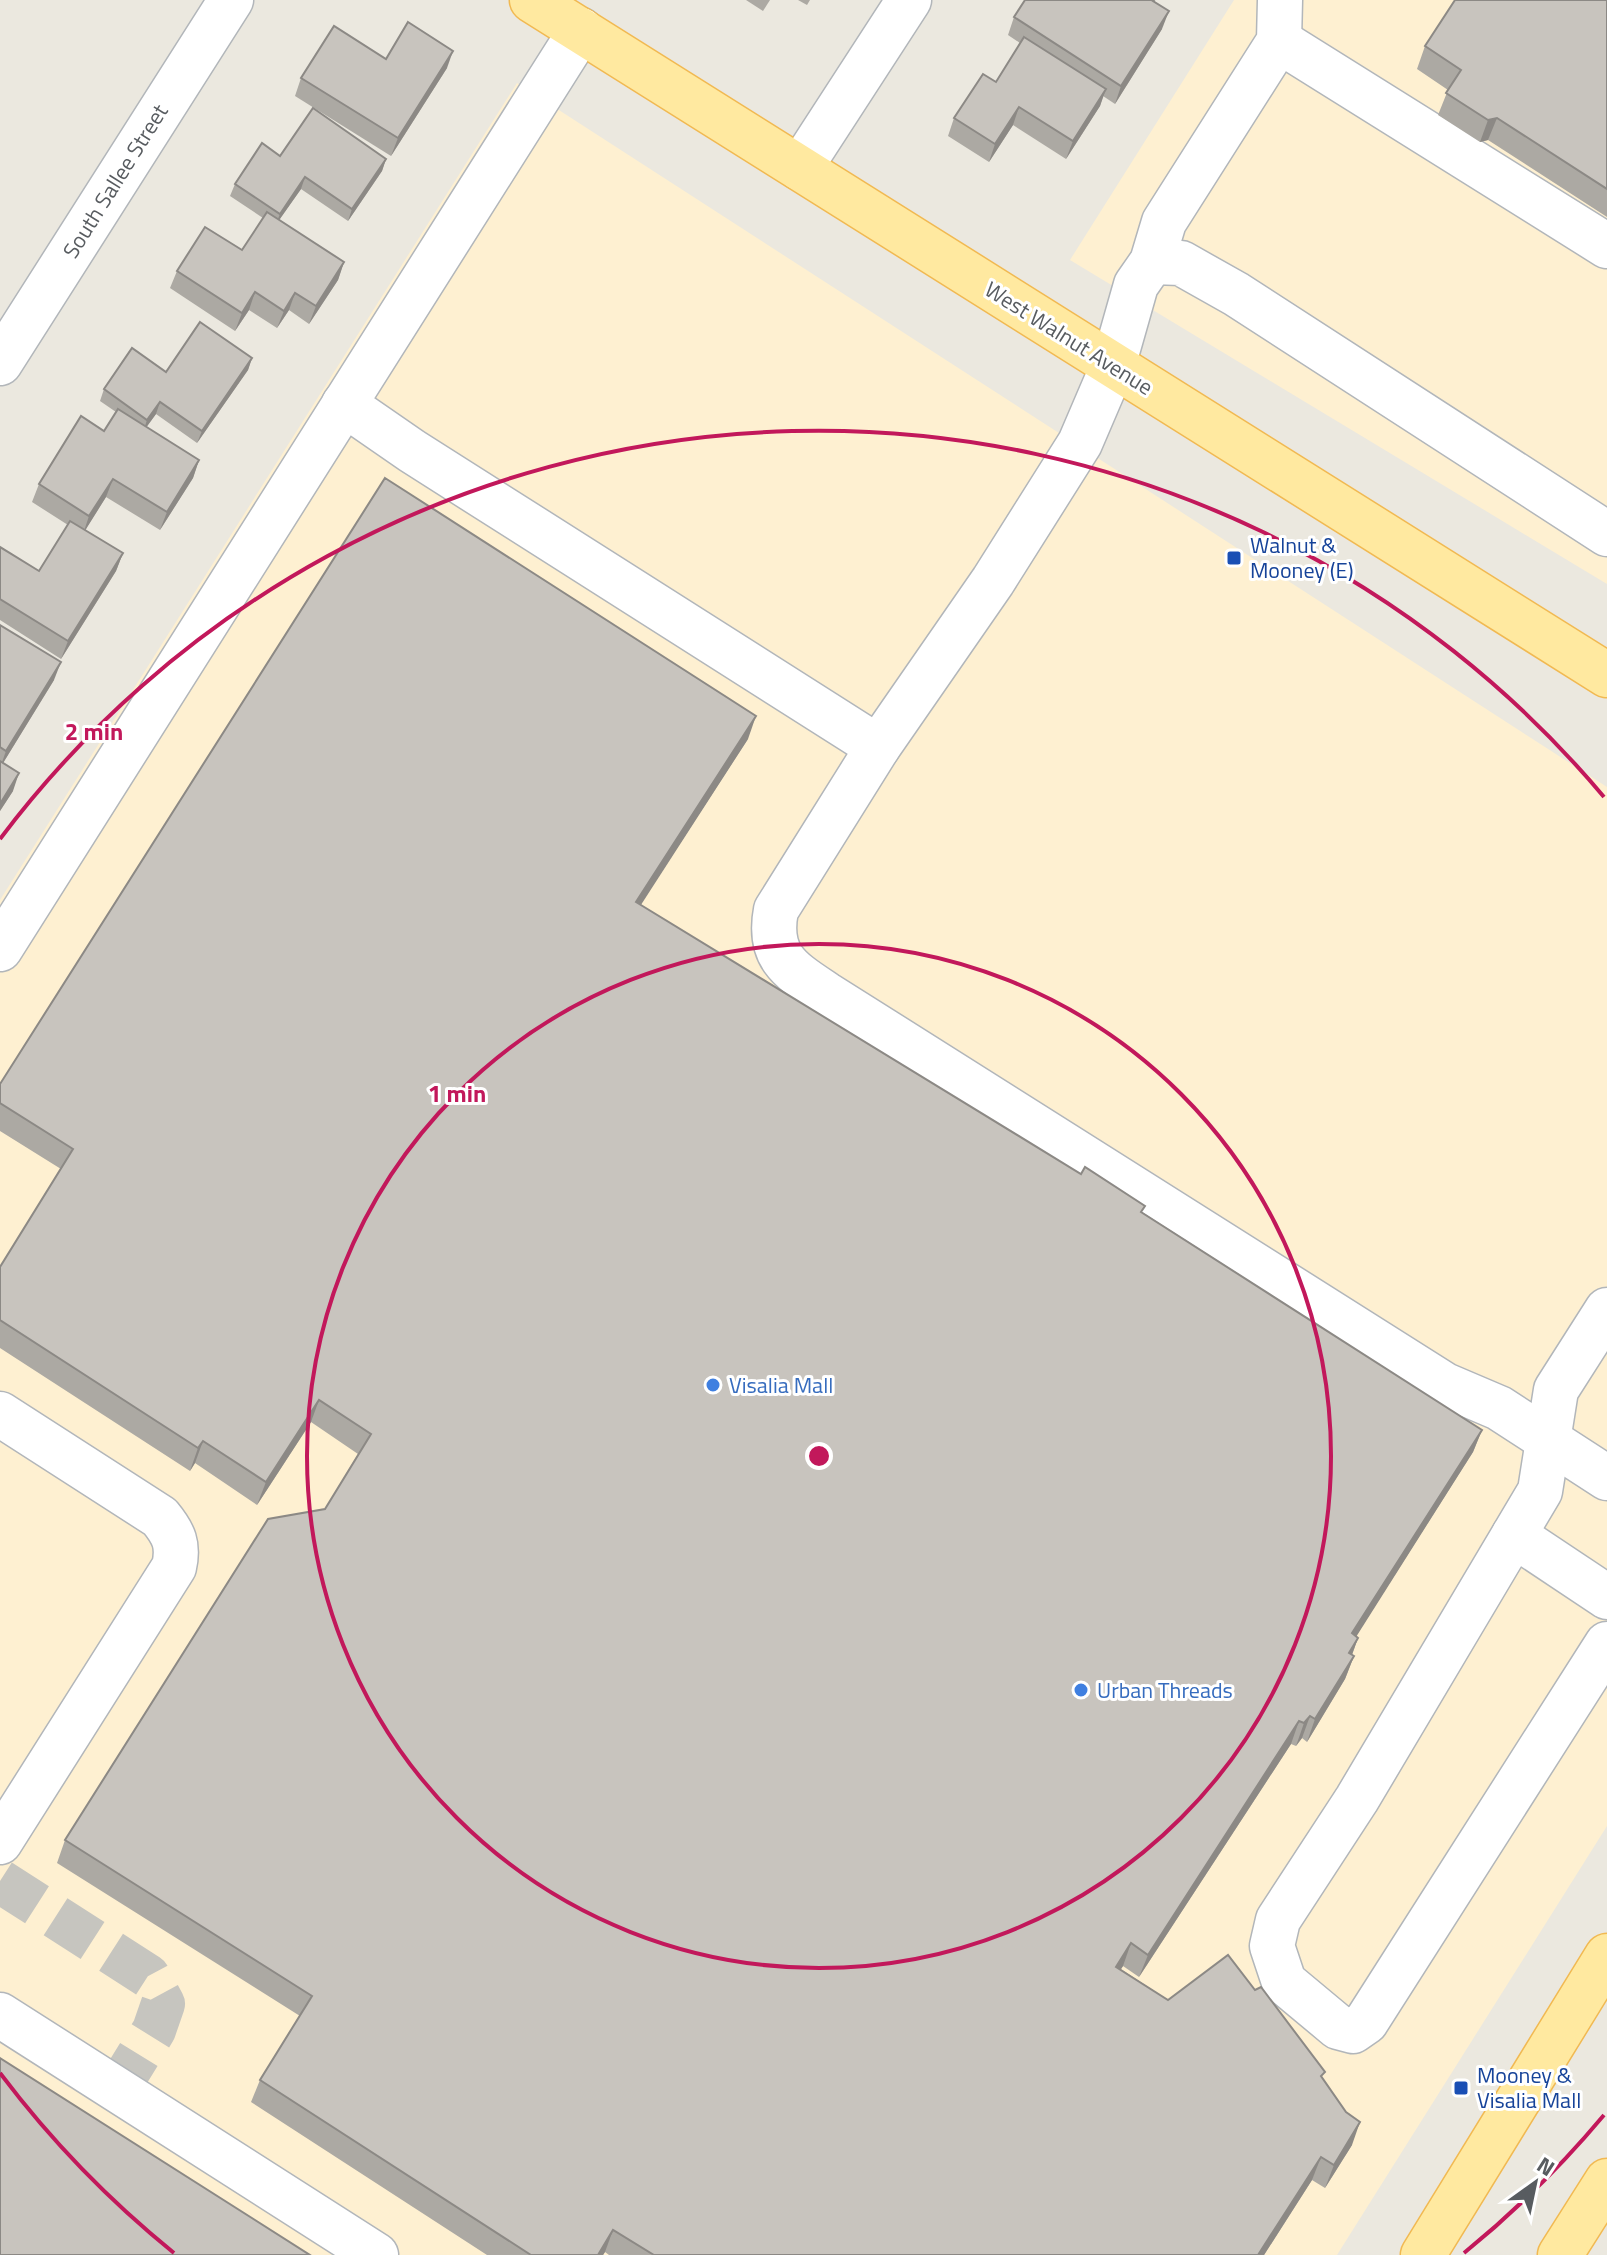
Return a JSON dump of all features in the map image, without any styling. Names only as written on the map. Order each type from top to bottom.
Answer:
[{"type":"main road","name":"West Walnut Avenue","points":[[532,0],[1607,675]]},
{"type":"main road","points":[[1423,2255],[1607,1956]]},
{"type":"main road","points":[[1560,2255],[1607,2181]]},
{"type":"street","name":"South Sallee Street","points":[[0,363],[231,0]]},
{"type":"street","points":[[800,168],[909,0]]},
{"type":"street","points":[[1607,246],[1280,20],[1164,222],[1152,262],[1136,285],[1113,366],[1080,443],[993,581],[878,747],[776,910],[771,934],[780,956],[794,972],[1445,1385],[1482,1404],[1499,1408],[1607,1478]]},
{"type":"street","points":[[0,949],[581,30]]},
{"type":"street","points":[[1152,262],[1181,263],[1236,294],[1607,534]]},
{"type":"street","points":[[344,404],[412,451],[878,747]]},
{"type":"street","points":[[1607,1310],[1556,1390],[1540,1491],[1357,1799],[1278,1920],[1272,1946],[1284,1982],[1338,2027],[1353,2031],[1366,2022],[1607,1644]]},
{"type":"street","points":[[0,1414],[160,1517],[173,1533],[177,1552],[174,1567],[0,1842]]},
{"type":"street","points":[[1514,1535],[1607,1597]]},
{"type":"street","points":[[0,2015],[376,2255]]},
{"type":"shaded area","points":[[1234,0],[1607,0],[1607,584],[1070,260]]},
{"type":"shaded area","points":[[517,83],[1607,787],[1607,1826],[1337,2255],[0,2255],[0,900]]},
{"type":"building","points":[[1025,0],[1154,0],[1169,11],[1121,86],[1014,17]]},
{"type":"building","points":[[1455,0],[1607,0],[1607,189],[1497,118],[1488,120],[1446,93],[1461,70],[1425,46]]},
{"type":"building","points":[[408,22],[453,51],[398,138],[301,78],[334,26],[386,59]]},
{"type":"building","points":[[1024,37],[1106,89],[1073,141],[1019,107],[995,144],[954,118],[983,74],[996,82]]},
{"type":"building","points":[[313,108],[386,159],[352,209],[305,177],[280,214],[235,184],[262,143],[280,156]]},
{"type":"building","points":[[267,212],[344,262],[316,306],[295,293],[284,311],[255,292],[242,313],[177,271],[205,227],[242,250]]},
{"type":"building","points":[[200,322],[252,358],[202,431],[160,402],[147,420],[104,389],[132,348],[166,372]]},
{"type":"building","points":[[118,409],[199,460],[167,512],[113,479],[89,516],[39,484],[81,416],[104,431]]},
{"type":"building","name":"Visalia Mall","points":[[385,478],[756,716],[636,902],[1081,1174],[1085,1167],[1145,1206],[1141,1212],[1482,1430],[1352,1633],[1358,1638],[1349,1653],[1354,1656],[1315,1719],[1310,1716],[1304,1723],[1299,1721],[1148,1955],[1131,1943],[1116,1967],[1168,2000],[1228,1955],[1255,1990],[1261,1987],[1325,2072],[1321,2076],[1346,2112],[1360,2122],[1334,2165],[1321,2157],[1258,2255],[654,2255],[613,2230],[598,2255],[531,2255],[260,2080],[312,1996],[65,1840],[268,1519],[325,1509],[371,1434],[319,1400],[266,1482],[203,1441],[198,1448],[0,1320],[0,1267],[73,1149],[0,1103],[0,1084]]},
{"type":"building","points":[[70,521],[123,553],[68,641],[0,599],[0,547],[39,571]]},
{"type":"building","points":[[0,625],[61,662],[6,751],[0,747]]},
{"type":"building","points":[[0,761],[19,773],[0,804]]},
{"type":"building","points":[[0,2058],[310,2255],[0,2255]]},
{"type":"tunnel","points":[[0,1881],[148,1976],[163,2004],[154,2030],[117,2090]]},
{"type":"place","name":"Walnut & Mooney (E)","points":[[1234,558]]},
{"type":"place","name":"Visalia Mall","points":[[713,1385]]},
{"type":"place","name":"Urban Threads","points":[[1081,1690]]},
{"type":"place","name":"Mooney & Visalia Mall","points":[[1461,2088]]}]
